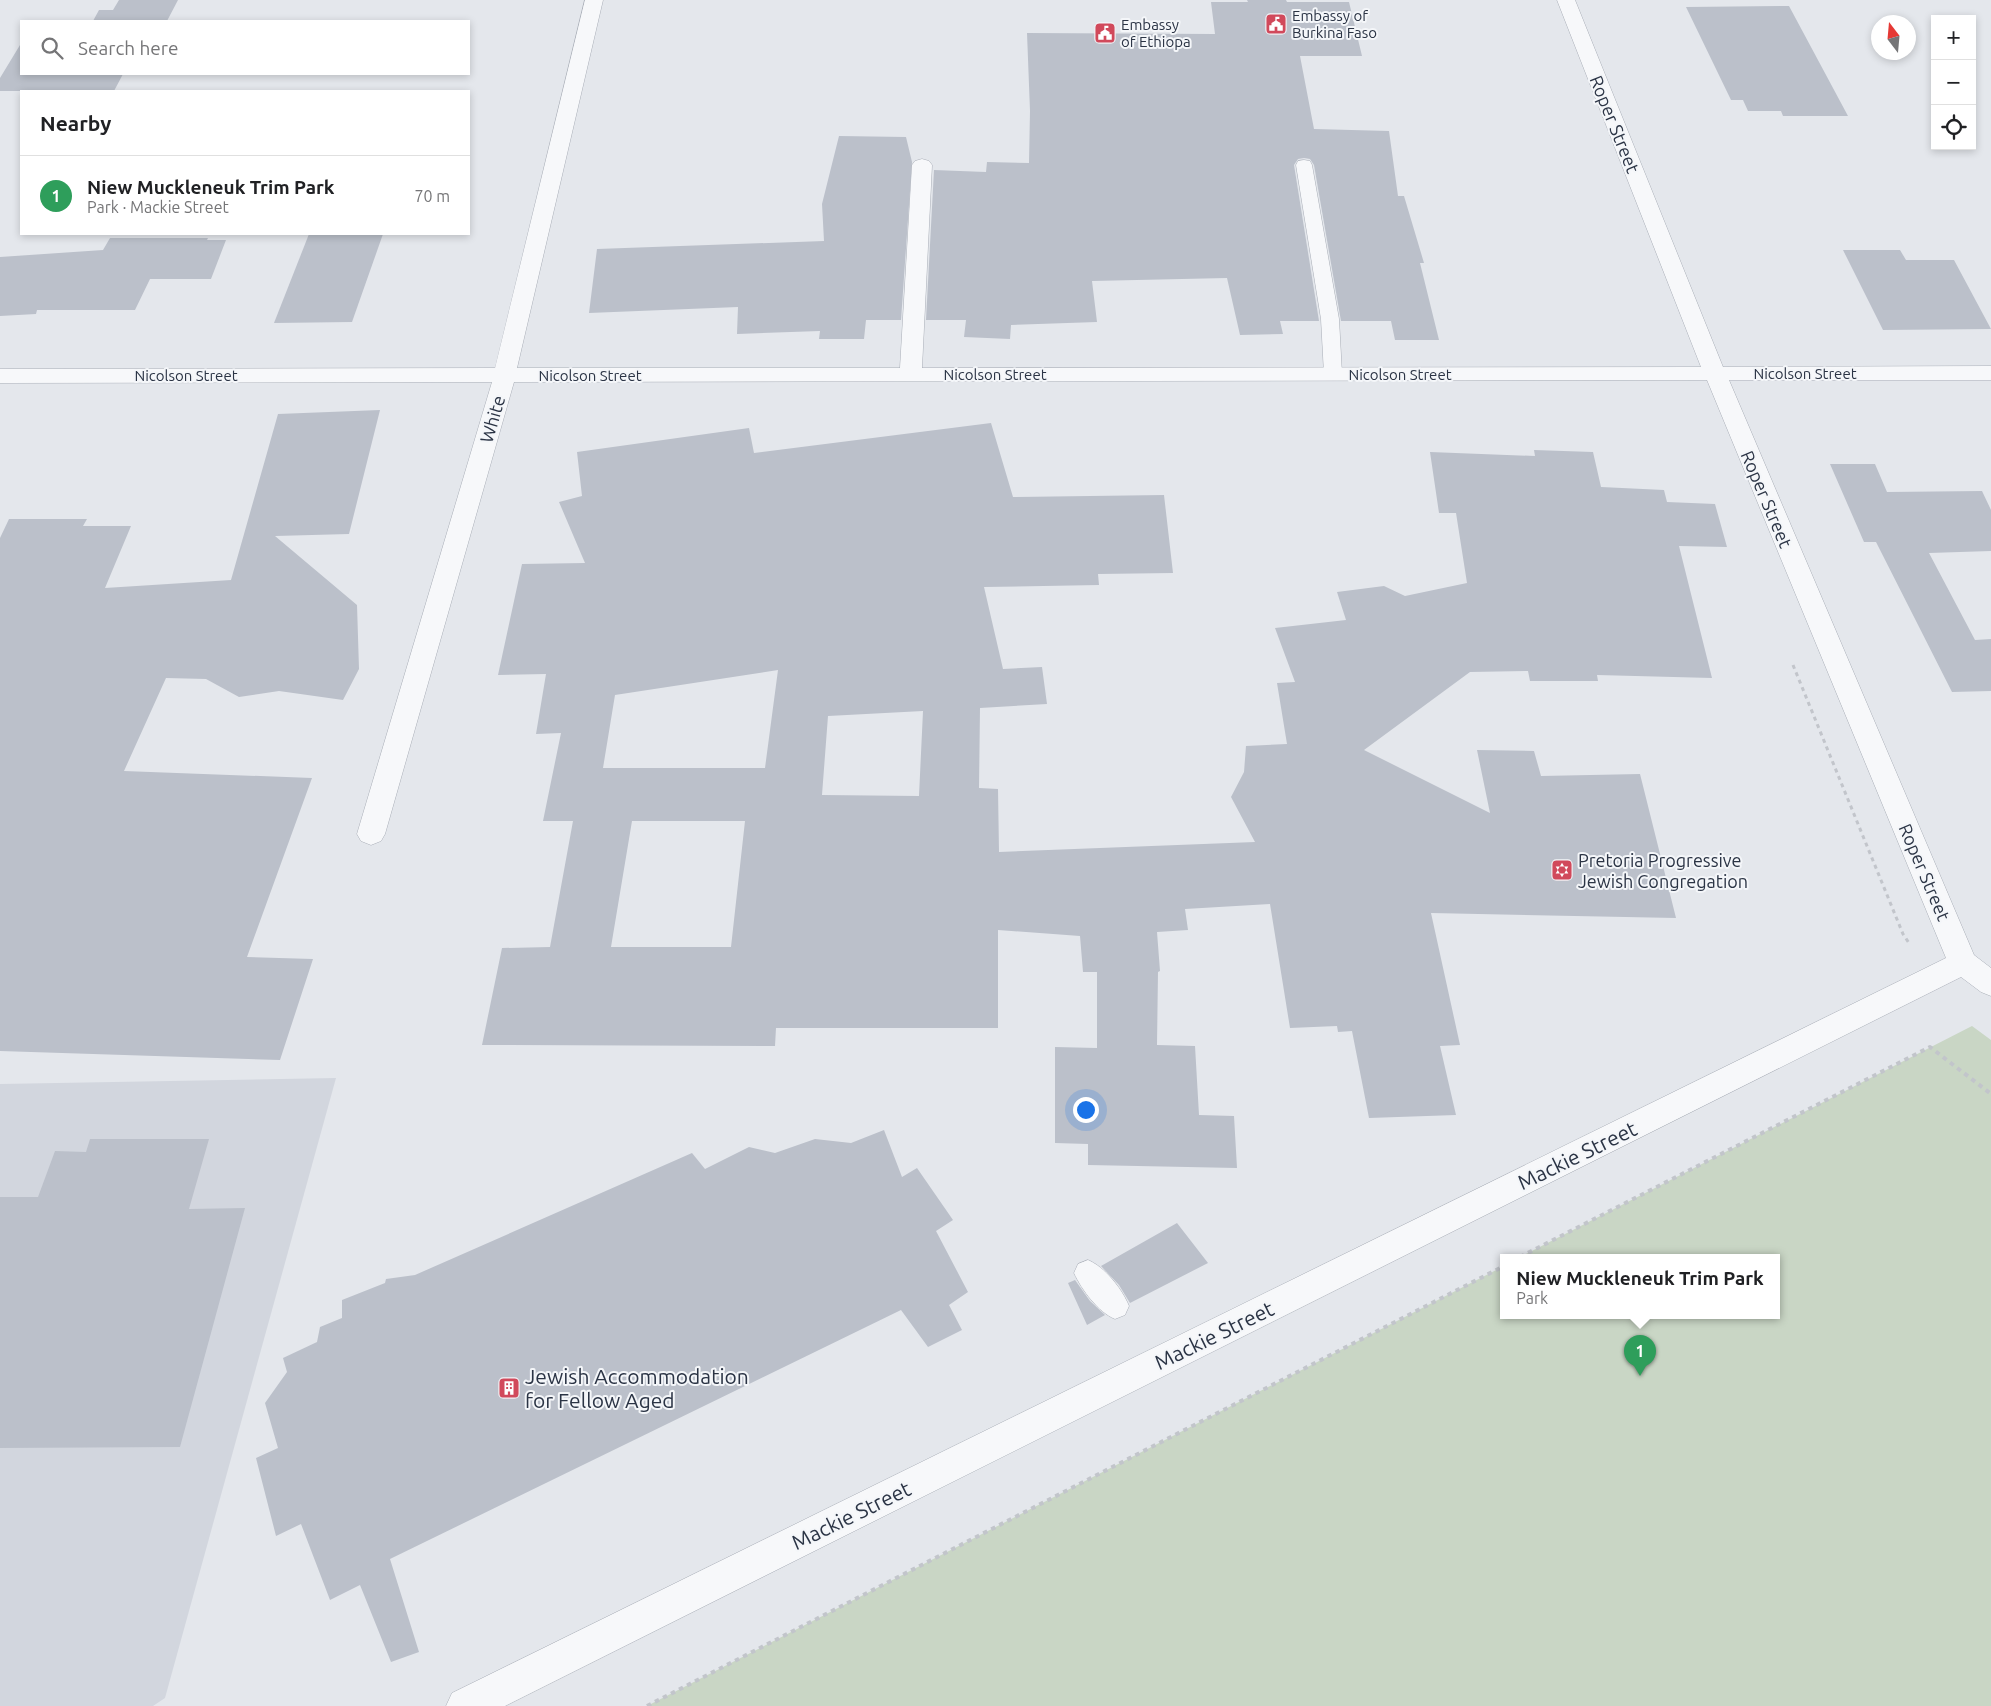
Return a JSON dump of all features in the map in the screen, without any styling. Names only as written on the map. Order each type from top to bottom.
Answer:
[{"type":"street","name":"White","points":[[371,834],[505,374],[594,0]]},
{"type":"street","name":"Roper Street","points":[[1566,0],[1714,373],[1963,963]]},
{"type":"street","points":[[911,374],[922,165]]},
{"type":"street","name":"Nicolson Street","points":[[0,376],[1991,373]]},
{"type":"street","points":[[1963,963],[1991,984]]},
{"type":"street","name":"Mackie Street","points":[[465,1706],[1963,963]]},
{"type":"lane","points":[[1304,165],[1330,319],[1333,374]]},
{"type":"lane","points":[[1088,1274],[1115,1306]]},
{"type":"path","points":[[1526,1254],[1930,1047],[1991,1094]]},
{"type":"path","points":[[648,1706],[1500,1268]]},
{"type":"shaded area","points":[[336,1078],[165,1698],[153,1706],[0,1706],[0,1084]]},
{"type":"green space","points":[[1972,1026],[1991,1040],[1991,1706],[647,1706],[1500,1268],[1500,1319],[1780,1319],[1780,1254],[1526,1254]]},
{"type":"building","points":[[119,0],[178,0],[168,20],[94,20],[99,10],[113,10]]},
{"type":"building","points":[[1247,0],[1349,2],[1362,56],[1300,56],[1314,129],[1389,131],[1398,196],[1404,196],[1424,263],[1420,263],[1439,340],[1395,340],[1391,321],[1341,321],[1314,165],[1310,159],[1304,158],[1298,159],[1294,165],[1319,321],[1280,321],[1283,334],[1240,335],[1227,278],[1092,281],[1097,322],[1011,325],[1010,339],[964,337],[966,320],[926,320],[934,170],[986,172],[987,162],[1029,163],[1030,111],[1027,33],[1215,34],[1211,2],[1248,2]]},
{"type":"building","points":[[1789,6],[1848,116],[1783,116],[1781,111],[1748,111],[1743,100],[1731,100],[1686,7]]},
{"type":"building","points":[[20,45],[20,75],[122,75],[115,90],[0,91],[0,78]]},
{"type":"building","points":[[839,136],[906,137],[912,162],[901,320],[866,320],[864,339],[819,339],[820,331],[737,334],[738,307],[589,313],[597,249],[824,241],[822,204]]},
{"type":"building","points":[[309,235],[383,235],[352,322],[274,323]]},
{"type":"building","points":[[110,238],[208,238],[207,240],[226,240],[211,279],[150,279],[135,310],[37,310],[36,314],[0,316],[0,257],[103,250]]},
{"type":"building","points":[[1843,250],[1900,250],[1906,260],[1954,260],[1991,329],[1883,330]]},
{"type":"building","points":[[380,410],[349,534],[275,536],[357,605],[359,669],[343,700],[279,691],[239,697],[206,679],[166,678],[124,771],[312,778],[247,957],[313,959],[280,1060],[0,1051],[0,538],[9,519],[87,519],[83,526],[131,526],[105,588],[231,580],[278,414]]},
{"type":"building","points":[[991,423],[1013,497],[1164,495],[1173,573],[1098,574],[1099,585],[984,587],[1003,669],[1042,667],[1047,704],[980,708],[979,788],[998,789],[999,852],[1255,842],[1231,797],[1244,772],[1246,746],[1287,744],[1277,683],[1295,682],[1275,628],[1346,620],[1337,592],[1384,586],[1405,596],[1467,583],[1456,513],[1439,513],[1430,452],[1535,456],[1534,450],[1593,452],[1601,487],[1664,490],[1667,502],[1715,504],[1727,547],[1679,546],[1712,678],[1597,675],[1598,681],[1530,681],[1528,671],[1470,672],[1364,750],[1490,813],[1477,750],[1534,751],[1541,776],[1640,774],[1676,918],[1431,913],[1460,1045],[1440,1046],[1456,1115],[1369,1118],[1352,1031],[1338,1032],[1337,1026],[1290,1028],[1270,904],[1185,909],[1188,930],[1157,932],[1160,971],[1158,972],[1157,1045],[1195,1046],[1199,1115],[1234,1116],[1237,1168],[1088,1165],[1088,1144],[1055,1143],[1055,1047],[1097,1048],[1097,972],[1083,972],[1080,936],[998,930],[998,1028],[776,1028],[775,1046],[482,1045],[502,948],[550,947],[573,821],[543,821],[561,733],[536,734],[546,674],[498,675],[522,564],[585,563],[559,502],[582,496],[577,452],[749,428],[754,453]],"holes":[[[778,670],[765,768],[603,768],[615,695]],[[923,711],[919,796],[822,795],[828,716]],[[632,821],[745,821],[731,947],[611,947]]]},
{"type":"building","points":[[1830,464],[1875,464],[1887,492],[1982,491],[1991,510],[1991,551],[1929,553],[1975,640],[1991,639],[1991,691],[1952,692],[1876,542],[1864,542]]},
{"type":"building","name":"Jewish Accommodation for Fellow Aged","points":[[884,1130],[902,1177],[917,1168],[953,1220],[936,1231],[968,1292],[949,1305],[962,1330],[928,1347],[901,1310],[390,1559],[419,1652],[391,1662],[360,1585],[330,1600],[301,1524],[276,1536],[256,1458],[278,1448],[265,1403],[287,1372],[283,1358],[317,1342],[320,1327],[342,1318],[342,1300],[385,1283],[386,1279],[415,1275],[692,1153],[705,1169],[749,1147],[775,1153],[815,1139],[851,1143]]},
{"type":"building","points":[[90,1139],[209,1139],[189,1209],[245,1208],[180,1447],[0,1448],[0,1197],[38,1197],[55,1151],[86,1152]]},
{"type":"building","points":[[1177,1223],[1208,1263],[1130,1303],[1119,1285],[1101,1266]]},
{"type":"building","points":[[1075,1280],[1090,1301],[1105,1315],[1087,1325],[1068,1283]]},
{"type":"place","name":"Embassy of Burkina Faso","points":[[1276,24]]},
{"type":"place","name":"Embassy of Ethiopa","points":[[1105,33]]},
{"type":"place","name":"Pretoria Progressive Jewish Congregation","points":[[1562,870]]},
{"type":"place","name":"Niew Muckleneuk Trim Park","points":[[1640,1376]]},
{"type":"place","name":"Jewish Accommodation for Fellow Aged","points":[[509,1388]]}]
